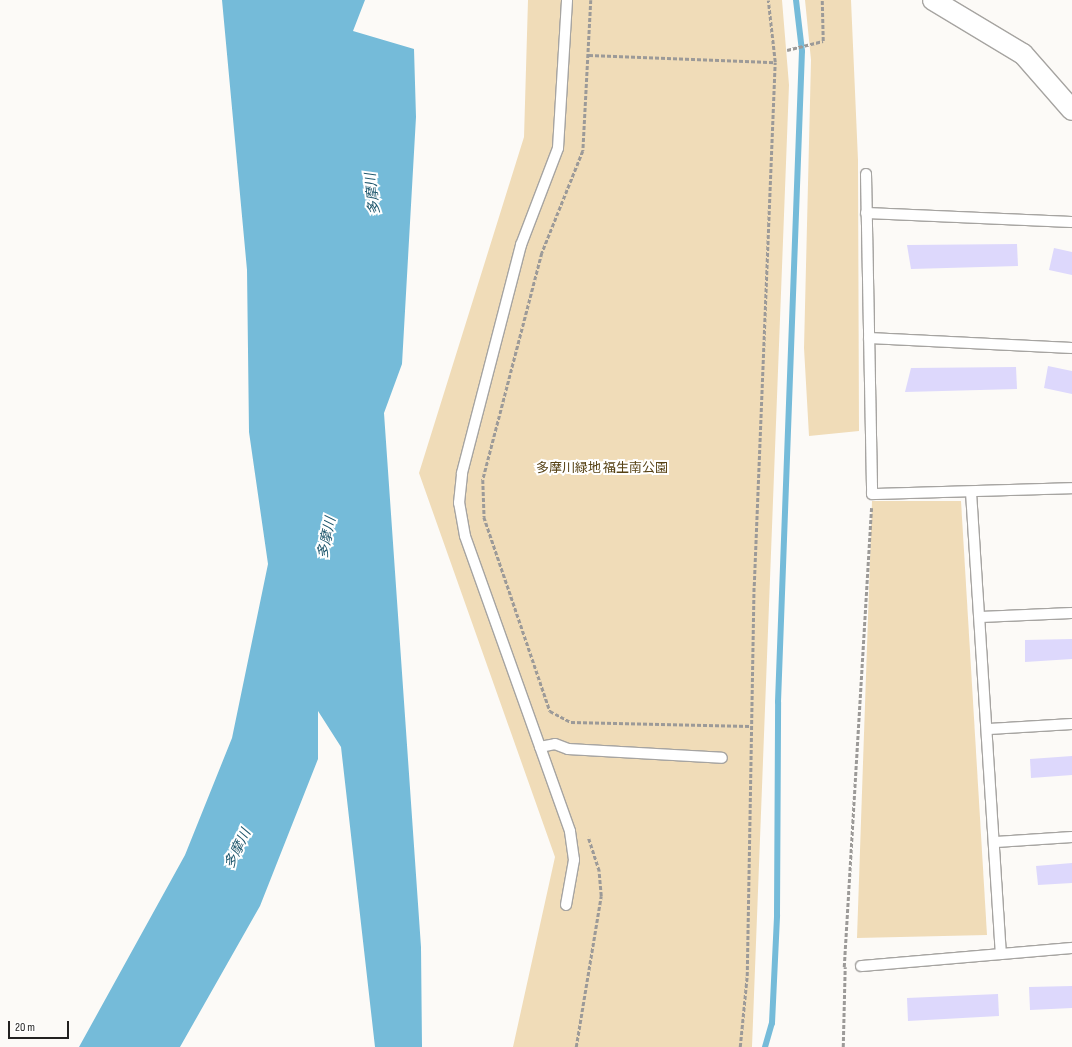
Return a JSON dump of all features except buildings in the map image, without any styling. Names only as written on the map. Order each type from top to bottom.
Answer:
[{"type":"street","points":[[933,0],[1023,54],[1072,110]]},
{"type":"lane","points":[[566,905],[574,873],[573,844],[465,536],[459,496],[463,466],[521,245],[558,148],[567,0]]},
{"type":"lane","points":[[866,174],[872,494],[1072,488]]},
{"type":"lane","points":[[866,213],[1072,222]]},
{"type":"lane","points":[[869,338],[1072,348]]},
{"type":"lane","points":[[971,492],[989,729],[1001,954]]},
{"type":"lane","points":[[980,617],[1072,613]]},
{"type":"lane","points":[[989,729],[1072,724]]},
{"type":"lane","points":[[540,747],[555,744],[568,749],[722,758]]},
{"type":"lane","points":[[996,842],[1072,837]]},
{"type":"lane","points":[[861,966],[1072,948]]},
{"type":"path","points":[[592,0],[583,151],[542,253],[483,480],[484,516],[550,711],[571,722],[750,726]]},
{"type":"path","points":[[740,1047],[747,976],[750,726],[775,62],[768,0]]},
{"type":"path","points":[[787,50],[823,41],[822,0]]},
{"type":"path","points":[[589,55],[775,62]]},
{"type":"path","points":[[843,1047],[844,967],[872,494]]},
{"type":"path","points":[[576,1047],[601,896],[599,871],[586,831]]},
{"type":"path","points":[[844,967],[861,966]]},
{"type":"green space","name":"多摩川緑地 福生南公園","points":[[528,0],[782,0],[789,85],[752,1047],[513,1047],[555,857],[419,473],[524,137]]},
{"type":"green space","points":[[805,0],[851,0],[858,160],[859,431],[809,436],[804,348],[811,60]]},
{"type":"green space","points":[[872,501],[961,501],[987,935],[857,938]]},
{"type":"water","name":"多摩川","points":[[222,0],[365,0],[353,31],[414,49],[416,117],[402,364],[384,413],[421,947],[422,1047],[375,1047],[341,747],[318,711],[318,759],[260,906],[180,1047],[79,1047],[185,855],[232,738],[268,564],[249,432],[247,270]]},
{"type":"waterway","points":[[765,1047],[772,1023],[777,915],[778,702],[802,51],[796,0]]}]
